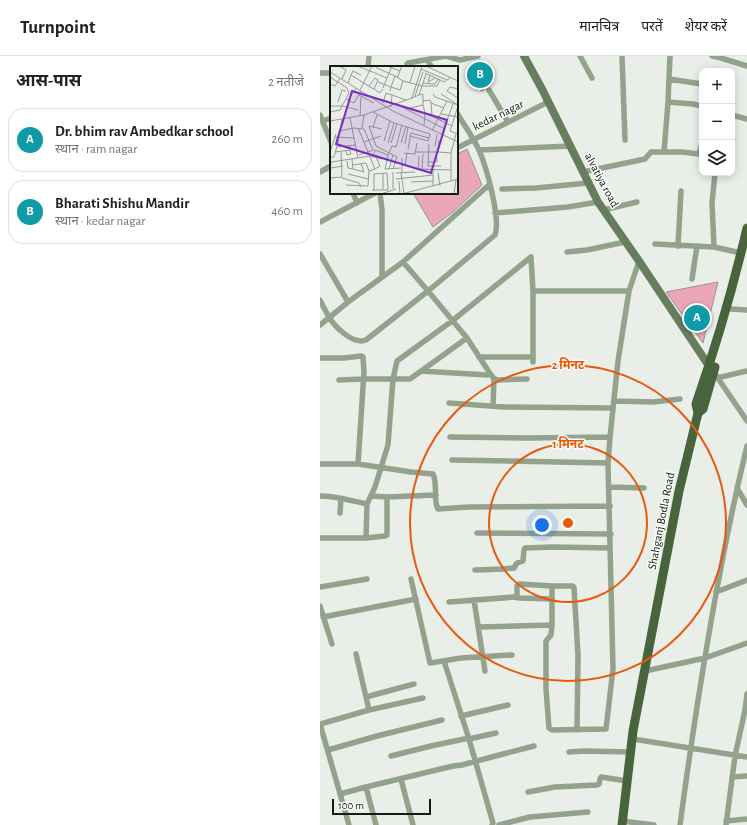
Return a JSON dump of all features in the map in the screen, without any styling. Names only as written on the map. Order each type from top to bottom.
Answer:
[{"type":"main road","points":[[713,372],[747,228]]},
{"type":"main road","points":[[713,372],[731,310],[747,244]]},
{"type":"main road","name":"Shahganj Bodla Road","points":[[622,823],[633,739],[679,491],[698,413],[703,408],[713,372]]},
{"type":"street","points":[[368,66],[369,56]]},
{"type":"street","points":[[408,66],[408,63],[446,56],[460,60],[478,56]]},
{"type":"street","name":"alvatiya road","points":[[524,56],[598,202],[713,372]]},
{"type":"street","points":[[580,56],[592,78]]},
{"type":"street","points":[[622,56],[625,140]]},
{"type":"street","points":[[664,152],[670,79],[670,56]]},
{"type":"street","points":[[712,56],[747,66]]},
{"type":"street","points":[[427,60],[432,66]]},
{"type":"street","points":[[670,79],[699,84]]},
{"type":"street","points":[[489,90],[508,122]]},
{"type":"street","name":"kedar nagar","points":[[458,148],[548,102]]},
{"type":"street","points":[[668,102],[699,106]]},
{"type":"street","points":[[320,300],[329,317],[339,329],[358,341],[366,340],[428,291],[495,234],[495,213],[490,184],[479,150],[458,115]]},
{"type":"street","points":[[735,117],[747,119]]},
{"type":"street","points":[[321,118],[330,140]]},
{"type":"street","points":[[479,150],[570,146]]},
{"type":"street","points":[[583,172],[645,159],[651,152],[682,152],[699,154]]},
{"type":"street","points":[[320,172],[330,167]]},
{"type":"street","points":[[714,176],[712,203],[714,248]]},
{"type":"street","points":[[502,189],[536,188],[588,183]]},
{"type":"street","points":[[320,325],[348,302],[403,262],[490,184]]},
{"type":"street","points":[[678,246],[681,191]]},
{"type":"street","points":[[353,194],[357,203]]},
{"type":"street","points":[[320,222],[373,194]]},
{"type":"street","points":[[380,194],[382,210],[382,277]]},
{"type":"street","points":[[495,213],[568,207],[598,202]]},
{"type":"street","points":[[603,210],[637,202]]},
{"type":"street","points":[[567,252],[587,250],[625,242]]},
{"type":"street","points":[[655,244],[697,246],[741,253]]},
{"type":"street","points":[[692,279],[697,246]]},
{"type":"street","points":[[320,254],[348,302]]},
{"type":"street","points":[[366,538],[368,504],[382,467],[388,444],[393,379],[397,361],[452,321],[531,257],[533,291],[533,360],[479,357]]},
{"type":"street","points":[[552,586],[552,625],[550,636],[546,641],[548,726],[552,730],[606,729],[613,668],[610,487],[608,463],[618,361],[629,291],[639,261]]},
{"type":"street","points":[[403,262],[466,338],[496,380],[527,379]]},
{"type":"street","points":[[533,291],[629,291]]},
{"type":"street","points":[[731,310],[747,310]]},
{"type":"street","points":[[339,380],[409,379],[466,338]]},
{"type":"street","points":[[320,358],[362,356],[363,379],[358,464]]},
{"type":"street","points":[[421,371],[487,374],[489,372]]},
{"type":"street","points":[[713,372],[747,371]]},
{"type":"street","points":[[713,372],[747,421]]},
{"type":"street","points":[[493,406],[494,378]]},
{"type":"street","points":[[614,401],[654,402],[680,399]]},
{"type":"street","points":[[449,404],[613,408]]},
{"type":"street","points":[[450,437],[610,437]]},
{"type":"street","points":[[680,825],[690,748],[716,592],[747,446]]},
{"type":"street","points":[[452,460],[608,463]]},
{"type":"street","points":[[320,464],[358,464],[433,474],[435,477],[436,507],[438,509],[469,507],[610,506]]},
{"type":"street","points":[[610,487],[644,488]]},
{"type":"street","points":[[737,488],[747,505]]},
{"type":"street","points":[[371,496],[387,497],[436,495]]},
{"type":"street","points":[[320,496],[341,498],[368,504]]},
{"type":"street","points":[[320,538],[366,538],[387,535],[387,497]]},
{"type":"street","points":[[340,513],[341,498]]},
{"type":"street","points":[[476,533],[611,534]]},
{"type":"street","points":[[475,570],[504,570],[514,568],[517,563],[523,561],[525,548],[610,548]]},
{"type":"street","points":[[320,587],[367,579]]},
{"type":"street","points":[[411,579],[430,662],[432,663],[461,658],[512,655]]},
{"type":"street","points":[[716,592],[747,580]]},
{"type":"street","points":[[513,597],[517,595],[517,586],[519,584],[573,586],[574,588],[578,655],[577,730]]},
{"type":"street","points":[[449,602],[513,597],[552,599]]},
{"type":"street","points":[[324,618],[416,599]]},
{"type":"street","points":[[474,600],[485,671]]},
{"type":"street","points":[[320,606],[332,644]]},
{"type":"street","points":[[478,628],[552,625]]},
{"type":"street","points":[[645,671],[705,658],[747,643]]},
{"type":"street","points":[[356,654],[369,710]]},
{"type":"street","points":[[444,661],[469,739],[493,823],[492,825]]},
{"type":"street","points":[[366,697],[414,684]]},
{"type":"street","points":[[747,694],[746,711],[735,756],[726,823],[747,819]]},
{"type":"street","points":[[349,825],[328,750],[323,742],[320,724],[369,710],[423,698]]},
{"type":"street","points":[[462,716],[508,705]]},
{"type":"street","points":[[328,750],[442,720]]},
{"type":"street","points":[[391,756],[431,746],[496,733]]},
{"type":"street","points":[[633,739],[747,757]]},
{"type":"street","points":[[340,794],[401,778],[475,762],[534,746]]},
{"type":"street","points":[[569,752],[631,752]]},
{"type":"street","points":[[732,777],[747,776]]},
{"type":"street","points":[[401,778],[413,825]]},
{"type":"street","points":[[528,792],[555,787],[597,785],[599,784],[601,778],[627,781]]},
{"type":"street","points":[[366,788],[376,825]]},
{"type":"street","points":[[499,825],[530,817],[588,812]]},
{"type":"street","points":[[622,823],[654,825]]},
{"type":"building","points":[[480,60],[487,86],[481,91],[473,63]]},
{"type":"building","points":[[467,149],[482,185],[453,212],[433,227],[414,194],[458,194],[458,154]]},
{"type":"building","points":[[718,282],[703,343],[666,292]]},
{"type":"place","name":"Bharati Shishu Mandir","points":[[480,75]]},
{"type":"place","name":"Dr. bhim rav Ambedkar school","points":[[697,318]]}]
